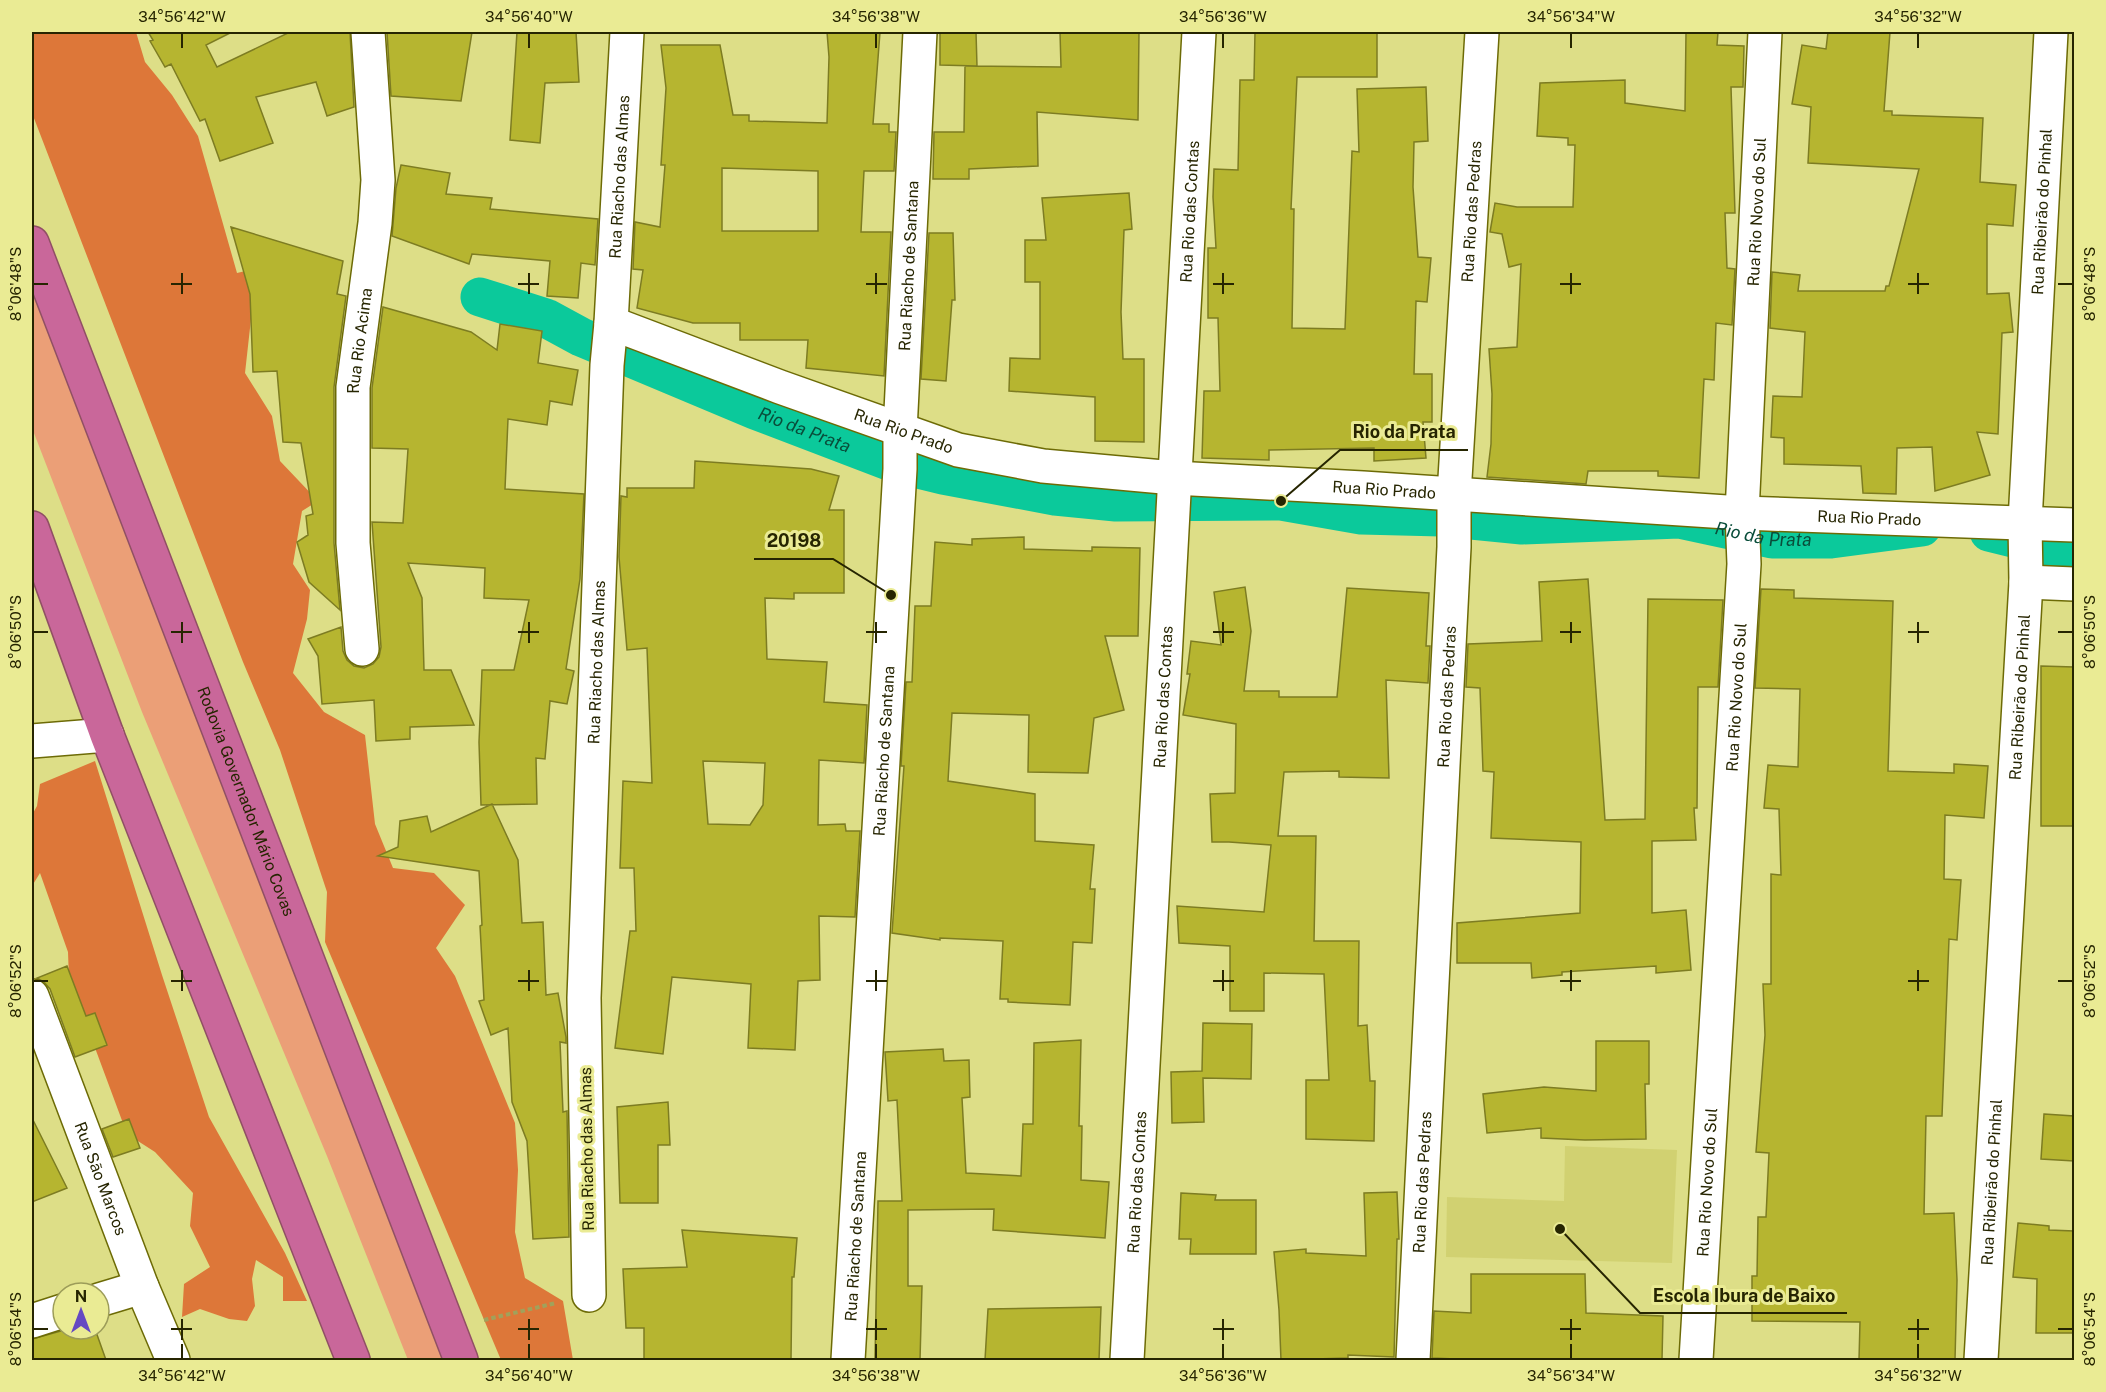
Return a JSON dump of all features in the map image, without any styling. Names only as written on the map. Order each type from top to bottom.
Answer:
[{"type":"highway","name":"Rodovia Governador Mário Covas","points":[[32,243],[461,1360]]},
{"type":"highway","points":[[32,528],[106,735],[353,1360]]},
{"type":"street","name":"Rua Rio Acima","points":[[362,650],[353,543],[353,387],[368,281],[378,180],[368,32]]},
{"type":"street","name":"Rua Riacho das Almas","points":[[589,1295],[584,998],[609,338],[627,32]]},
{"type":"street","name":"Rua Riacho de Santana","points":[[848,1360],[900,470],[920,32]]},
{"type":"street","name":"Rua Rio das Contas","points":[[1127,1360],[1199,32]]},
{"type":"street","name":"Rua Rio das Pedras","points":[[1413,1360],[1454,540],[1454,498],[1482,32]]},
{"type":"street","name":"Rua Rio Novo do Sul","points":[[1696,1360],[1743,556],[1765,32]]},
{"type":"street","name":"Rua Ribeirão do Pinhal","points":[[1981,1360],[2026,577],[2025,525],[2051,32]]},
{"type":"street","name":"Rua Rio Prado","points":[[609,338],[780,387],[900,432],[958,450],[1043,466],[1173,480],[1743,517],[2074,525]]},
{"type":"street","points":[[2026,577],[2074,584]]},
{"type":"street","points":[[32,741],[106,735]]},
{"type":"street","name":"Rua São Marcos","points":[[32,1000],[142,1287],[173,1360]]},
{"type":"street","points":[[111,1296],[142,1287]]},
{"type":"street","points":[[32,1321],[51,1315]]},
{"type":"path","points":[[448,1328],[589,1295]]},
{"type":"shaded area","points":[[32,32],[136,32],[145,62],[172,95],[198,136],[237,273],[296,259],[252,310],[245,373],[272,416],[280,461],[318,501],[302,511],[293,564],[310,590],[307,619],[293,673],[324,712],[365,735],[375,824],[393,868],[434,873],[465,905],[436,948],[455,976],[515,1123],[518,1170],[515,1232],[525,1278],[563,1301],[573,1360],[501,1360],[325,942],[327,892],[280,750],[243,662],[32,113]]},
{"type":"shaded area","points":[[32,290],[443,1360],[408,1360],[327,1156],[142,712],[32,428]]},
{"type":"shaded area","points":[[95,761],[209,1117],[285,1253],[307,1301],[283,1301],[283,1277],[256,1260],[252,1279],[255,1306],[247,1321],[229,1319],[200,1309],[182,1317],[184,1284],[210,1267],[190,1226],[193,1193],[155,1152],[127,1134],[88,1029],[70,1007],[68,952],[40,873],[32,886],[32,815],[37,806],[40,784]]},
{"type":"shaded area","points":[[1565,1146],[1677,1150],[1672,1263],[1446,1257],[1447,1197],[1564,1201]]},
{"type":"building","points":[[148,32],[232,32],[206,45],[217,67],[290,32],[350,32],[354,107],[327,116],[316,82],[256,97],[273,143],[220,161],[205,119],[200,121],[171,64],[165,67],[150,41],[153,40]]},
{"type":"building","points":[[387,32],[472,32],[461,101],[391,96]]},
{"type":"building","points":[[517,32],[576,32],[579,82],[545,83],[540,143],[510,140]]},
{"type":"building","points":[[827,32],[880,32],[873,124],[889,124],[889,132],[896,132],[894,171],[864,171],[861,232],[891,232],[884,376],[806,368],[808,340],[740,340],[740,323],[693,323],[637,308],[643,270],[633,269],[635,222],[660,227],[665,165],[661,165],[666,88],[661,45],[720,45],[733,115],[749,115],[749,121],[827,123],[829,57]],"holes":[[[722,168],[818,171],[818,231],[722,231]]]},
{"type":"building","points":[[940,32],[976,32],[977,66],[940,65]]},
{"type":"building","points":[[1060,32],[1139,32],[1138,120],[1037,112],[1038,166],[969,169],[969,179],[933,179],[934,132],[964,132],[965,66],[1061,67]]},
{"type":"building","points":[[1255,32],[1377,32],[1377,77],[1297,77],[1291,209],[1294,209],[1292,328],[1345,329],[1352,151],[1359,152],[1357,89],[1426,87],[1428,141],[1414,142],[1413,187],[1418,257],[1431,258],[1427,302],[1416,301],[1414,374],[1432,374],[1432,422],[1423,422],[1426,458],[1374,461],[1374,448],[1269,450],[1269,460],[1202,458],[1204,391],[1220,391],[1218,318],[1208,318],[1208,248],[1216,248],[1214,169],[1238,170],[1240,80],[1254,80]]},
{"type":"building","points":[[1686,32],[1718,32],[1717,45],[1744,46],[1743,87],[1731,87],[1735,213],[1725,213],[1727,268],[1735,269],[1732,325],[1716,323],[1714,380],[1704,379],[1699,478],[1658,476],[1658,471],[1588,471],[1586,484],[1487,477],[1491,444],[1492,394],[1489,349],[1517,347],[1521,264],[1509,267],[1502,234],[1490,232],[1495,203],[1517,207],[1573,207],[1575,145],[1568,145],[1568,138],[1537,136],[1540,83],[1625,80],[1625,103],[1685,111]]},
{"type":"building","points":[[1828,32],[1890,32],[1884,111],[1892,111],[1892,115],[1983,118],[1980,182],[2016,185],[2013,226],[1987,224],[1987,294],[2009,293],[2013,332],[2002,333],[1998,434],[1977,432],[1990,475],[1935,491],[1932,447],[1897,448],[1896,494],[1863,493],[1861,466],[1784,464],[1784,438],[1771,437],[1773,396],[1802,397],[1805,332],[1770,328],[1772,272],[1800,275],[1798,291],[1885,291],[1886,286],[1889,286],[1919,169],[1808,163],[1811,107],[1792,104],[1802,45],[1826,49]]},
{"type":"building","points":[[401,165],[450,173],[446,194],[492,198],[490,209],[598,219],[595,265],[581,263],[578,298],[547,296],[550,261],[472,254],[469,264],[392,236],[396,188]]},
{"type":"building","points":[[1129,193],[1132,229],[1124,230],[1121,312],[1123,359],[1144,359],[1144,442],[1095,441],[1095,397],[1009,391],[1010,358],[1040,359],[1040,282],[1025,282],[1025,240],[1046,240],[1042,198]]},
{"type":"building","points":[[231,227],[343,261],[337,294],[346,296],[334,387],[334,543],[340,610],[309,582],[297,542],[308,535],[306,516],[313,514],[301,443],[283,442],[277,371],[253,372],[250,294]]},
{"type":"building","points":[[929,233],[953,233],[955,300],[952,300],[946,381],[921,379]]},
{"type":"building","points":[[383,307],[471,332],[497,350],[500,324],[542,331],[538,363],[578,370],[572,405],[550,401],[547,425],[508,419],[505,489],[584,494],[580,579],[566,669],[574,671],[567,704],[550,701],[545,759],[536,758],[537,804],[481,805],[479,742],[482,670],[514,670],[529,600],[484,598],[485,568],[408,563],[422,598],[424,670],[451,670],[474,725],[410,727],[410,739],[376,741],[374,700],[322,704],[318,656],[308,639],[341,627],[343,651],[347,660],[354,666],[364,668],[373,664],[379,657],[381,647],[372,522],[403,523],[408,449],[372,448],[372,388]]},
{"type":"building","points":[[695,461],[811,469],[839,476],[829,510],[844,510],[844,593],[794,593],[794,599],[765,598],[767,659],[827,662],[824,702],[867,705],[864,763],[819,760],[818,825],[845,824],[846,831],[860,831],[855,917],[819,916],[820,980],[798,981],[795,1050],[748,1048],[751,984],[672,977],[663,1054],[615,1048],[630,931],[636,931],[634,868],[620,868],[623,781],[652,783],[647,648],[627,650],[619,557],[621,496],[627,497],[627,488],[694,488]],"holes":[[[703,761],[765,763],[763,805],[750,825],[708,824]]]},
{"type":"building","points":[[1024,537],[1024,549],[1092,551],[1092,547],[1140,548],[1138,636],[1105,636],[1124,710],[1094,718],[1088,773],[1028,772],[1029,715],[952,713],[948,781],[1035,794],[1035,841],[1094,845],[1090,889],[1095,889],[1092,943],[1073,942],[1070,1005],[1008,1002],[1008,999],[1000,999],[1003,941],[940,938],[940,940],[892,933],[904,766],[901,766],[906,682],[912,682],[915,606],[931,606],[935,542],[972,545],[972,539]]},
{"type":"building","points":[[1588,579],[1605,820],[1645,819],[1648,599],[1723,600],[1718,687],[1698,687],[1697,808],[1694,808],[1696,840],[1652,841],[1652,913],[1686,910],[1691,970],[1656,973],[1656,966],[1562,972],[1562,975],[1532,978],[1531,963],[1457,963],[1457,923],[1580,913],[1581,842],[1491,838],[1494,772],[1483,771],[1480,688],[1466,687],[1468,644],[1542,641],[1539,582]]},
{"type":"building","points":[[1245,587],[1251,631],[1244,691],[1279,691],[1279,697],[1337,697],[1347,588],[1429,593],[1426,646],[1430,646],[1428,683],[1386,680],[1389,778],[1339,777],[1339,771],[1284,772],[1278,836],[1316,836],[1314,941],[1359,941],[1358,1026],[1367,1025],[1370,1081],[1375,1081],[1374,1141],[1306,1139],[1306,1080],[1329,1080],[1324,974],[1264,973],[1264,1011],[1230,1011],[1230,946],[1179,943],[1177,906],[1264,912],[1271,845],[1212,842],[1210,794],[1235,793],[1236,724],[1183,715],[1190,674],[1187,674],[1191,641],[1221,645],[1214,592]]},
{"type":"building","points":[[1761,589],[1794,590],[1794,598],[1893,601],[1888,771],[1954,773],[1954,764],[1988,766],[1984,818],[1945,815],[1944,879],[1961,880],[1957,940],[1949,939],[1942,1116],[1926,1116],[1924,1214],[1954,1213],[1957,1280],[1955,1360],[1859,1360],[1860,1322],[1752,1321],[1752,1276],[1757,1276],[1758,1217],[1766,1217],[1769,1153],[1756,1152],[1765,1035],[1763,984],[1771,984],[1771,874],[1781,875],[1779,809],[1764,808],[1768,765],[1798,767],[1800,689],[1755,688]]},
{"type":"building","points":[[2041,666],[2074,667],[2074,826],[2041,826]]},
{"type":"building","points":[[492,804],[518,860],[522,923],[543,922],[546,995],[558,993],[566,1037],[566,1043],[560,1042],[563,1112],[567,1111],[569,1237],[533,1239],[527,1141],[512,1102],[508,1028],[491,1035],[479,1001],[484,1000],[479,871],[378,856],[398,847],[400,821],[427,816],[431,832]]},
{"type":"building","points":[[67,966],[86,1016],[95,1013],[107,1045],[75,1057],[50,989],[37,978]]},
{"type":"building","points":[[1203,1023],[1252,1024],[1251,1079],[1203,1078],[1204,1122],[1172,1123],[1171,1072],[1202,1071]]},
{"type":"building","points":[[1081,1040],[1079,1126],[1082,1126],[1081,1180],[1109,1182],[1105,1238],[993,1230],[994,1209],[908,1210],[908,1286],[922,1286],[920,1360],[875,1360],[878,1201],[902,1201],[897,1100],[888,1101],[885,1052],[943,1049],[944,1061],[969,1060],[970,1097],[962,1098],[966,1173],[1021,1176],[1023,1124],[1033,1124],[1034,1043]]},
{"type":"building","points":[[1596,1041],[1649,1041],[1649,1084],[1645,1084],[1646,1139],[1541,1138],[1541,1128],[1487,1133],[1483,1094],[1544,1087],[1596,1091]]},
{"type":"building","points":[[668,1102],[670,1145],[658,1145],[658,1203],[620,1203],[617,1107]]},
{"type":"building","points":[[2044,1114],[2074,1116],[2074,1161],[2041,1159]]},
{"type":"building","points":[[32,1118],[67,1188],[32,1202]]},
{"type":"building","points":[[129,1119],[140,1148],[113,1157],[102,1129]]},
{"type":"building","points":[[1397,1192],[1399,1239],[1397,1239],[1394,1357],[1348,1355],[1348,1358],[1281,1360],[1274,1252],[1306,1249],[1306,1253],[1366,1256],[1364,1193]]},
{"type":"building","points":[[1181,1193],[1216,1195],[1215,1200],[1256,1200],[1256,1254],[1190,1254],[1191,1239],[1179,1239]]},
{"type":"building","points":[[2018,1223],[2049,1226],[2049,1230],[2074,1231],[2074,1333],[2036,1333],[2037,1279],[2013,1277]]},
{"type":"building","points":[[682,1230],[797,1238],[794,1277],[792,1277],[791,1360],[644,1360],[644,1328],[626,1328],[623,1269],[687,1267]]},
{"type":"building","points":[[1471,1274],[1585,1274],[1586,1313],[1663,1316],[1662,1360],[1432,1358],[1434,1311],[1471,1313]]},
{"type":"building","points":[[1101,1307],[1099,1360],[985,1360],[988,1309]]},
{"type":"building","points":[[51,1334],[51,1341],[99,1341],[106,1360],[32,1360],[32,1339]]},
{"type":"waterway","name":"Rio da Prata","points":[[480,297],[546,318],[581,337],[755,410],[894,463],[943,475],[1055,496],[1116,502],[1281,501],[1361,515],[1441,517],[1522,525],[1679,519],[1772,539],[1831,539],[1922,527]]},
{"type":"waterway","name":"Rio da Prata","points":[[1989,532],[2041,545],[2074,550]]},
{"type":"place","name":"Rio da Prata","points":[[1281,501]]},
{"type":"place","name":"20198","points":[[891,595]]},
{"type":"place","name":"Escola Ibura de Baixo","points":[[1560,1229]]}]
